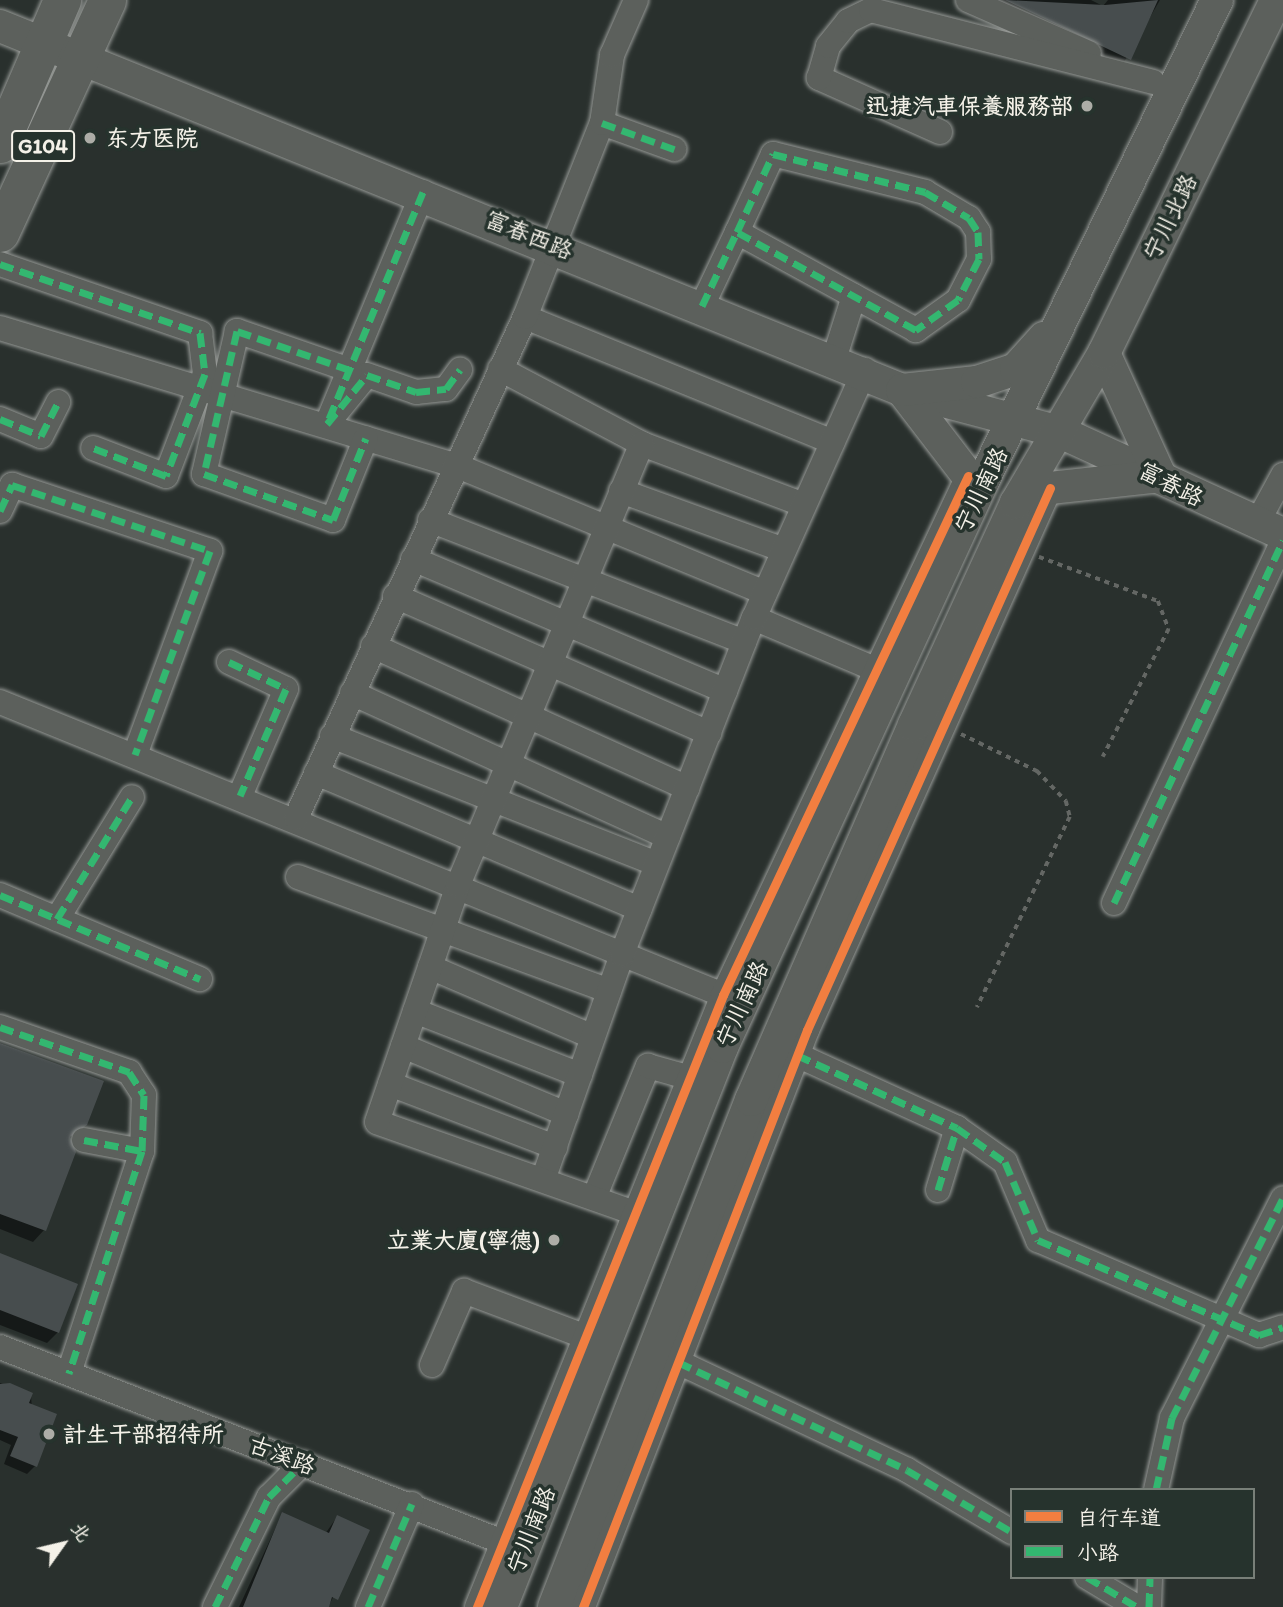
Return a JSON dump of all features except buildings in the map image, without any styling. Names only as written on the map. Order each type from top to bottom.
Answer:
[{"type":"highway","name":"G104","points":[[0,144],[46,44],[62,0]]},
{"type":"highway","name":"G104","points":[[0,233],[85,58],[107,0]]},
{"type":"main road","points":[[1018,416],[1163,86],[1217,0]]},
{"type":"main road","name":"宁川北路","points":[[1060,432],[1104,353],[1276,0]]},
{"type":"main road","name":"富春西路","points":[[0,26],[423,192],[864,370],[902,390],[1018,416],[1060,432]]},
{"type":"main road","points":[[902,390],[977,382],[1016,369],[1064,316]]},
{"type":"main road","points":[[1016,503],[1050,488],[1160,476],[1104,353]]},
{"type":"main road","points":[[902,390],[976,478]]},
{"type":"main road","name":"宁川南路","points":[[500,1607],[513,1545],[722,1047],[976,478],[1018,416]]},
{"type":"main road","name":"宁川南路","points":[[554,1607],[751,1100],[1016,503],[1060,432]]},
{"type":"main road","name":"富春路","points":[[1060,432],[1276,531]]},
{"type":"street","points":[[296,818],[524,317],[554,245],[602,123],[612,55],[636,0]]},
{"type":"street","points":[[968,0],[1163,86]]},
{"type":"street","points":[[940,132],[819,78],[828,46],[848,21],[871,10],[1163,86]]},
{"type":"street","points":[[602,123],[674,149]]},
{"type":"street","points":[[702,306],[773,153],[925,192],[968,218],[978,232],[979,259],[958,300],[916,330],[737,232]]},
{"type":"street","points":[[327,424],[423,192]]},
{"type":"street","points":[[0,264],[201,333],[205,374],[210,391],[204,474],[333,520],[366,438]]},
{"type":"street","points":[[834,359],[853,296]]},
{"type":"street","points":[[524,317],[833,442]]},
{"type":"street","points":[[0,328],[327,424],[455,465],[765,593]]},
{"type":"street","points":[[93,448],[166,476],[210,391],[237,331],[350,370]]},
{"type":"street","points":[[500,369],[642,444],[804,505]]},
{"type":"street","points":[[327,424],[367,375],[416,392],[446,388],[460,370]]},
{"type":"street","points":[[543,1181],[622,954],[744,642],[864,370]]},
{"type":"street","points":[[0,419],[41,436],[58,402]]},
{"type":"street","points":[[632,1212],[377,1122],[458,885],[604,527],[642,444]]},
{"type":"street","points":[[1114,904],[1276,531],[1283,475]]},
{"type":"street","points":[[477,1607],[513,1545],[581,1335],[723,995],[875,669],[976,478]]},
{"type":"street","points":[[0,511],[12,485],[210,551],[135,755]]},
{"type":"street","points":[[583,1607],[797,1055],[1050,488]]},
{"type":"street","points":[[621,491],[784,550]]},
{"type":"street","points":[[430,520],[744,642]]},
{"type":"street","points":[[413,559],[725,691]]},
{"type":"street","points":[[395,596],[709,733]]},
{"type":"street","points":[[754,618],[875,669]]},
{"type":"street","points":[[373,646],[687,788]]},
{"type":"street","points":[[229,662],[286,689],[240,796]]},
{"type":"street","points":[[352,693],[668,837]]},
{"type":"street","points":[[0,702],[296,818],[723,995]]},
{"type":"street","points":[[332,736],[492,802],[657,864]]},
{"type":"street","points":[[316,773],[640,909]]},
{"type":"street","points":[[57,919],[132,797]]},
{"type":"street","points":[[298,877],[609,991]]},
{"type":"street","points":[[0,895],[200,979]]},
{"type":"street","points":[[430,967],[593,1037]]},
{"type":"street","points":[[415,1011],[580,1075]]},
{"type":"street","points":[[0,1027],[129,1072],[144,1095],[142,1151],[69,1373]]},
{"type":"street","points":[[403,1046],[566,1114]]},
{"type":"street","points":[[797,1055],[957,1128],[1005,1162],[1038,1240],[1155,1285],[1218,1320],[1259,1335],[1283,1327]]},
{"type":"street","points":[[594,1198],[648,1066],[687,1077]]},
{"type":"street","points":[[390,1084],[555,1147]]},
{"type":"street","points":[[938,1190],[957,1128]]},
{"type":"street","points":[[84,1140],[142,1151]]},
{"type":"street","points":[[1156,1488],[1172,1418],[1218,1320],[1283,1198]]},
{"type":"street","points":[[432,1365],[464,1291],[581,1335]]},
{"type":"street","name":"古溪路","points":[[0,1347],[513,1545]]},
{"type":"street","points":[[678,1362],[907,1470],[1010,1531]]},
{"type":"street","points":[[215,1607],[269,1497],[303,1463]]},
{"type":"street","points":[[368,1607],[412,1504]]},
{"type":"street","points":[[1090,1579],[1137,1607]]},
{"type":"street","points":[[1149,1607],[1150,1579]]},
{"type":"path","points":[[1021,550],[1158,601],[1169,629],[1103,757]]},
{"type":"path","points":[[943,725],[1037,771],[1066,802],[1070,817],[977,1008]]},
{"type":"marked path","points":[[602,123],[674,149]]},
{"type":"marked path","points":[[702,306],[773,154],[925,192],[969,218],[978,232],[979,259],[958,300],[916,330],[737,232]]},
{"type":"marked path","points":[[423,192],[327,424],[367,375],[416,392],[446,389],[460,370]]},
{"type":"marked path","points":[[0,264],[200,333],[205,374],[166,476],[93,448]]},
{"type":"marked path","points":[[350,370],[237,331],[204,474],[333,520],[366,438]]},
{"type":"marked path","points":[[0,419],[41,436],[58,402]]},
{"type":"marked path","points":[[0,511],[12,485],[210,551],[135,755]]},
{"type":"marked path","points":[[1114,903],[1283,540]]},
{"type":"marked path","points":[[229,662],[286,689],[240,796]]},
{"type":"marked path","points":[[57,919],[132,797]]},
{"type":"marked path","points":[[0,895],[200,979]]},
{"type":"marked path","points":[[0,1027],[129,1072],[144,1095],[142,1151],[69,1373]]},
{"type":"marked path","points":[[797,1055],[957,1128]]},
{"type":"marked path","points":[[938,1190],[957,1128],[1005,1162],[1038,1240],[1259,1335],[1283,1327]]},
{"type":"marked path","points":[[84,1140],[142,1151]]},
{"type":"marked path","points":[[1156,1488],[1172,1418],[1283,1198]]},
{"type":"marked path","points":[[678,1362],[907,1470],[1010,1531]]},
{"type":"marked path","points":[[215,1607],[269,1497],[303,1463]]},
{"type":"marked path","points":[[368,1607],[412,1504]]},
{"type":"marked path","points":[[1090,1579],[1137,1607]]},
{"type":"marked path","points":[[1149,1607],[1150,1579]]},
{"type":"cycle path","points":[[477,1607],[723,995],[968,476]]},
{"type":"cycle path","points":[[583,1607],[807,1030],[1050,488]]},
{"type":"place","name":"迅捷汽車保養服務部","points":[[1087,106]]},
{"type":"place","name":"东方医院","points":[[90,138]]},
{"type":"place","name":"立業大廈(寧德)","points":[[554,1240]]},
{"type":"place","name":"計生干部招待所","points":[[49,1434]]}]
